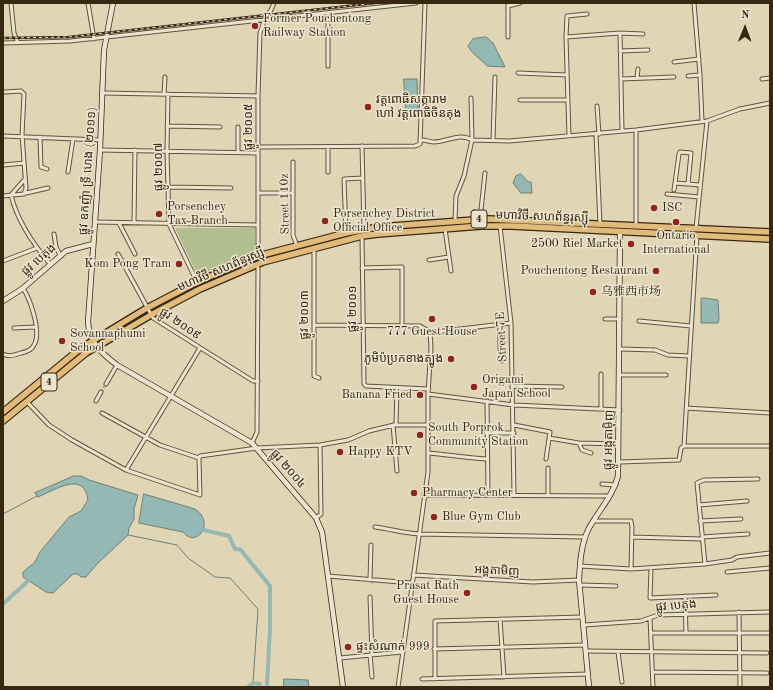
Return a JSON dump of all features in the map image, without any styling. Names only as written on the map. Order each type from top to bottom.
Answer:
[{"type":"highway","name":"មហាវិថី សហព័ន្ធរុស្ស៊ី","points":[[3,412],[60,364],[92,340],[147,308],[197,282],[258,256],[346,233],[364,229],[480,219],[770,232]]},
{"type":"highway","points":[[469,220],[469,227]]},
{"type":"highway","points":[[569,222],[569,229]]},
{"type":"highway","name":"មហាវិថី សហព័ន្ធរុស្ស៊ី","points":[[3,421],[62,371],[96,346],[150,314],[204,287],[257,264],[362,236],[445,228],[500,226],[770,239]]},
{"type":"main road","name":"ផ្លូវ ឧកញ៉ា ទ្រី ហេង (២០១១)","points":[[92,340],[89,334],[88,322],[106,37],[113,3]]},
{"type":"main road","name":"ផ្លូវ អង្តតាម៉ិញ","points":[[589,687],[580,583],[580,566],[585,537],[611,496],[616,485],[620,462],[620,232]]},
{"type":"main road","name":"ផ្លូវ បេតុង","points":[[4,299],[23,288],[60,255],[70,249],[93,244]]},
{"type":"main road","name":"ផ្លូវ ២០០៤","points":[[92,340],[103,354],[117,365],[252,443],[316,518],[322,532],[344,687]]},
{"type":"street","points":[[11,3],[14,33],[18,43]]},
{"type":"street","points":[[88,3],[94,39]]},
{"type":"street","name":"ផ្លូវ ២០០៥","points":[[258,256],[258,96],[260,33],[264,20],[274,3]]},
{"type":"street","points":[[3,43],[94,39],[416,3]]},
{"type":"street","points":[[258,147],[415,146],[420,144],[422,140],[426,3]]},
{"type":"street","points":[[508,37],[508,4],[520,3]]},
{"type":"street","points":[[694,3],[702,121]]},
{"type":"street","points":[[328,13],[328,66]]},
{"type":"street","points":[[569,136],[567,100],[567,16],[587,14]]},
{"type":"street","points":[[566,37],[620,33],[643,34]]},
{"type":"street","points":[[620,33],[622,131]]},
{"type":"street","points":[[620,51],[648,50]]},
{"type":"street","points":[[674,62],[699,60]]},
{"type":"street","points":[[637,78],[638,70]]},
{"type":"street","points":[[518,73],[567,75]]},
{"type":"street","points":[[688,76],[700,74]]},
{"type":"street","name":"ផ្លូវ ២០០៧","points":[[165,77],[169,224],[197,282]]},
{"type":"street","points":[[493,140],[495,77]]},
{"type":"street","points":[[621,79],[674,77]]},
{"type":"street","points":[[762,79],[770,78]]},
{"type":"street","points":[[5,92],[21,91],[24,94],[22,136],[26,193]]},
{"type":"street","points":[[103,93],[258,96]]},
{"type":"street","points":[[455,221],[456,196],[464,176],[472,140],[471,98]]},
{"type":"street","points":[[520,100],[567,100]]},
{"type":"street","points":[[422,140],[435,142],[455,137],[468,138],[472,140],[493,140],[598,134],[636,130],[707,121],[740,109],[770,103]]},
{"type":"street","points":[[598,106],[600,224]]},
{"type":"street","points":[[696,228],[707,121]]},
{"type":"street","points":[[167,126],[220,127]]},
{"type":"street","points":[[238,127],[238,152]]},
{"type":"street","points":[[636,130],[636,226]]},
{"type":"street","points":[[3,136],[100,140]]},
{"type":"street","points":[[40,137],[41,166],[47,169]]},
{"type":"street","points":[[68,172],[74,139]]},
{"type":"street","points":[[362,146],[364,229]]},
{"type":"street","points":[[328,147],[328,172]]},
{"type":"street","points":[[100,150],[258,153]]},
{"type":"street","points":[[134,223],[135,150]]},
{"type":"street","points":[[674,190],[679,153],[690,153],[691,155],[688,184]]},
{"type":"street","name":"Street 110z","points":[[293,162],[293,235],[297,246]]},
{"type":"street","points":[[3,165],[24,163]]},
{"type":"street","points":[[480,219],[485,172]]},
{"type":"street","points":[[346,233],[344,179],[362,178]]},
{"type":"street","points":[[11,195],[25,179]]},
{"type":"street","points":[[675,183],[700,185]]},
{"type":"street","points":[[168,187],[231,188]]},
{"type":"street","points":[[3,196],[48,188]]},
{"type":"street","points":[[258,193],[293,193]]},
{"type":"street","points":[[667,194],[699,197]]},
{"type":"street","points":[[11,195],[17,213],[37,248],[50,264]]},
{"type":"street","points":[[95,222],[258,225]]},
{"type":"street","points":[[119,223],[134,254]]},
{"type":"street","name":"Street 7E","points":[[500,226],[511,323],[514,386],[514,494]]},
{"type":"street","points":[[445,228],[451,271]]},
{"type":"street","points":[[54,234],[56,247],[60,255]]},
{"type":"street","points":[[620,462],[678,461],[681,448],[684,446],[697,235]]},
{"type":"street","name":"ផ្លូវ ២០០១","points":[[362,236],[363,382],[366,386],[397,388]]},
{"type":"street","points":[[3,261],[37,248]]},
{"type":"street","name":"ផ្លូវ ២០០៣","points":[[314,248],[314,376],[319,378]]},
{"type":"street","name":"ផ្លូវ ២០០៩","points":[[118,254],[153,318],[253,381],[258,381]]},
{"type":"street","points":[[429,260],[449,257]]},
{"type":"street","points":[[252,443],[257,432],[257,264]]},
{"type":"street","points":[[362,268],[402,267],[402,325]]},
{"type":"street","points":[[3,354],[6,356],[16,355],[28,351],[34,345],[35,327],[30,298],[23,288]]},
{"type":"street","points":[[605,319],[620,319]]},
{"type":"street","points":[[639,321],[691,326]]},
{"type":"street","points":[[314,325],[362,324],[420,326],[430,332],[511,323]]},
{"type":"street","points":[[500,324],[500,348],[502,361]]},
{"type":"street","points":[[14,328],[35,327]]},
{"type":"street","points":[[398,687],[429,453],[428,390],[431,356],[430,332]]},
{"type":"street","points":[[126,470],[147,438],[200,348]]},
{"type":"street","points":[[620,349],[655,350],[668,355],[689,356]]},
{"type":"street","points":[[106,384],[117,365]]},
{"type":"street","points":[[601,374],[601,409]]},
{"type":"street","points":[[620,375],[666,375]]},
{"type":"street","points":[[514,386],[562,386]]},
{"type":"street","points":[[397,471],[394,425],[397,388],[428,390]]},
{"type":"street","points":[[96,401],[101,392]]},
{"type":"street","points":[[428,394],[514,405],[620,410]]},
{"type":"street","points":[[27,401],[49,425],[72,440],[126,470],[200,495],[199,458]]},
{"type":"street","points":[[487,401],[486,433],[488,494]]},
{"type":"street","points":[[686,408],[770,413]]},
{"type":"street","points":[[102,413],[171,450],[199,458],[200,456],[257,448],[320,445],[348,440],[394,425],[428,425]]},
{"type":"street","points":[[514,426],[550,432],[546,459]]},
{"type":"street","points":[[486,433],[514,433]]},
{"type":"street","points":[[549,438],[579,443],[620,444]]},
{"type":"street","points":[[579,443],[582,450],[590,453]]},
{"type":"street","points":[[316,518],[321,514],[320,445]]},
{"type":"street","points":[[684,446],[770,446]]},
{"type":"street","points":[[429,453],[456,455],[461,458],[487,459]]},
{"type":"street","points":[[548,468],[548,495]]},
{"type":"street","points":[[705,564],[697,483],[700,481],[758,479]]},
{"type":"street","points":[[602,484],[616,485]]},
{"type":"street","points":[[424,495],[514,494],[611,496]]},
{"type":"street","points":[[699,505],[747,501]]},
{"type":"street","points":[[700,521],[740,519]]},
{"type":"street","points":[[594,521],[631,521],[631,569]]},
{"type":"street","points":[[375,527],[399,530],[403,533],[418,534],[585,537]]},
{"type":"street","points":[[632,537],[702,538],[748,534]]},
{"type":"street","points":[[370,545],[370,580]]},
{"type":"street","points":[[580,566],[631,569],[650,568],[705,564],[732,560],[737,557],[770,553]]},
{"type":"street","points":[[650,568],[650,598],[716,595]]},
{"type":"street","points":[[727,572],[770,568]]},
{"type":"street","name":"អង្គតាមិញ","points":[[414,575],[616,586]]},
{"type":"street","points":[[328,576],[412,583]]},
{"type":"street","points":[[685,596],[686,633]]},
{"type":"street","points":[[370,597],[372,677]]},
{"type":"street","points":[[739,612],[740,687]]},
{"type":"street","name":"ផ្លូវ បេតុង","points":[[584,625],[641,621],[658,615],[770,612]]},
{"type":"street","points":[[434,679],[435,621],[583,617]]},
{"type":"street","points":[[650,618],[653,687]]},
{"type":"street","points":[[500,620],[504,677]]},
{"type":"street","points":[[651,633],[770,632]]},
{"type":"street","points":[[434,649],[586,645]]},
{"type":"street","points":[[586,651],[652,653],[767,653]]},
{"type":"street","points":[[340,658],[402,652]]},
{"type":"street","points":[[618,652],[622,682]]},
{"type":"street","points":[[653,672],[767,673]]},
{"type":"street","points":[[422,679],[588,674]]},
{"type":"green space","points":[[175,228],[255,228],[255,252],[198,276]]},
{"type":"water","points":[[486,37],[493,43],[505,67],[487,66],[472,52],[468,46],[473,39]]},
{"type":"water","points":[[404,79],[417,79],[418,111],[406,113]]},
{"type":"water","points":[[521,174],[528,182],[531,182],[532,193],[521,193],[513,183],[516,176]]},
{"type":"water","points":[[701,299],[718,300],[718,323],[701,323]]},
{"type":"water","points":[[74,476],[81,476],[89,480],[138,495],[134,509],[134,519],[129,528],[128,535],[97,564],[86,577],[73,574],[53,593],[46,592],[23,577],[23,572],[35,562],[40,552],[69,517],[81,511],[88,500],[85,491],[81,486],[75,484],[60,487],[38,497],[35,493]]},
{"type":"water","points":[[144,494],[195,509],[204,521],[202,532],[193,538],[183,532],[139,523]]},
{"type":"water","points":[[284,679],[308,680],[309,687],[284,687]]},
{"type":"waterway","points":[[3,514],[37,496]]},
{"type":"waterway","points":[[204,530],[229,536],[235,549],[240,549],[270,586],[270,629],[267,684]]},
{"type":"waterway","points":[[128,535],[177,545],[188,558],[215,577],[230,578],[258,609],[253,683]]},
{"type":"waterway","points":[[3,604],[28,581]]},
{"type":"waterway","points":[[248,687],[253,683],[260,684]]},
{"type":"tunnel","points":[[101,392],[106,384]]},
{"type":"railway","points":[[3,38],[69,37],[375,3]]},
{"type":"place","name":"Former Pouchentong Railway Station","points":[[255,26]]},
{"type":"place","name":"វត្តពោធិសត្តារាម ហៅ វត្តពោធិចិនតុង","points":[[368,107]]},
{"type":"place","name":"ISC","points":[[654,208]]},
{"type":"place","name":"Porsenchey Tax Branch","points":[[159,214]]},
{"type":"place","name":"Porsenchey District Official Office","points":[[325,221]]},
{"type":"place","name":"Ontario International","points":[[676,222]]},
{"type":"place","name":"2500 Riel Market","points":[[631,244]]},
{"type":"place","name":"Kom Pong Tram","points":[[179,264]]},
{"type":"place","name":"Pouchentong Restaurant","points":[[656,271]]},
{"type":"place","name":"乌雅西市场","points":[[593,292]]},
{"type":"place","name":"777 Guest House","points":[[432,319]]},
{"type":"place","name":"Sovannaphumi School","points":[[62,341]]},
{"type":"place","name":"ភូមិប៉ប្រកខាងត្បូង","points":[[451,359]]},
{"type":"place","name":"Origami Japan School","points":[[474,387]]},
{"type":"place","name":"Banana Fried","points":[[420,395]]},
{"type":"place","name":"South Porprok Community Station","points":[[420,435]]},
{"type":"place","name":"Happy KTV","points":[[340,452]]},
{"type":"place","name":"Pharmacy Center","points":[[414,493]]},
{"type":"place","name":"Blue Gym Club","points":[[434,517]]},
{"type":"place","name":"Prasat Rath Guest House","points":[[467,593]]},
{"type":"place","name":"ផ្ទះសំណាក់ 999","points":[[348,647]]}]
